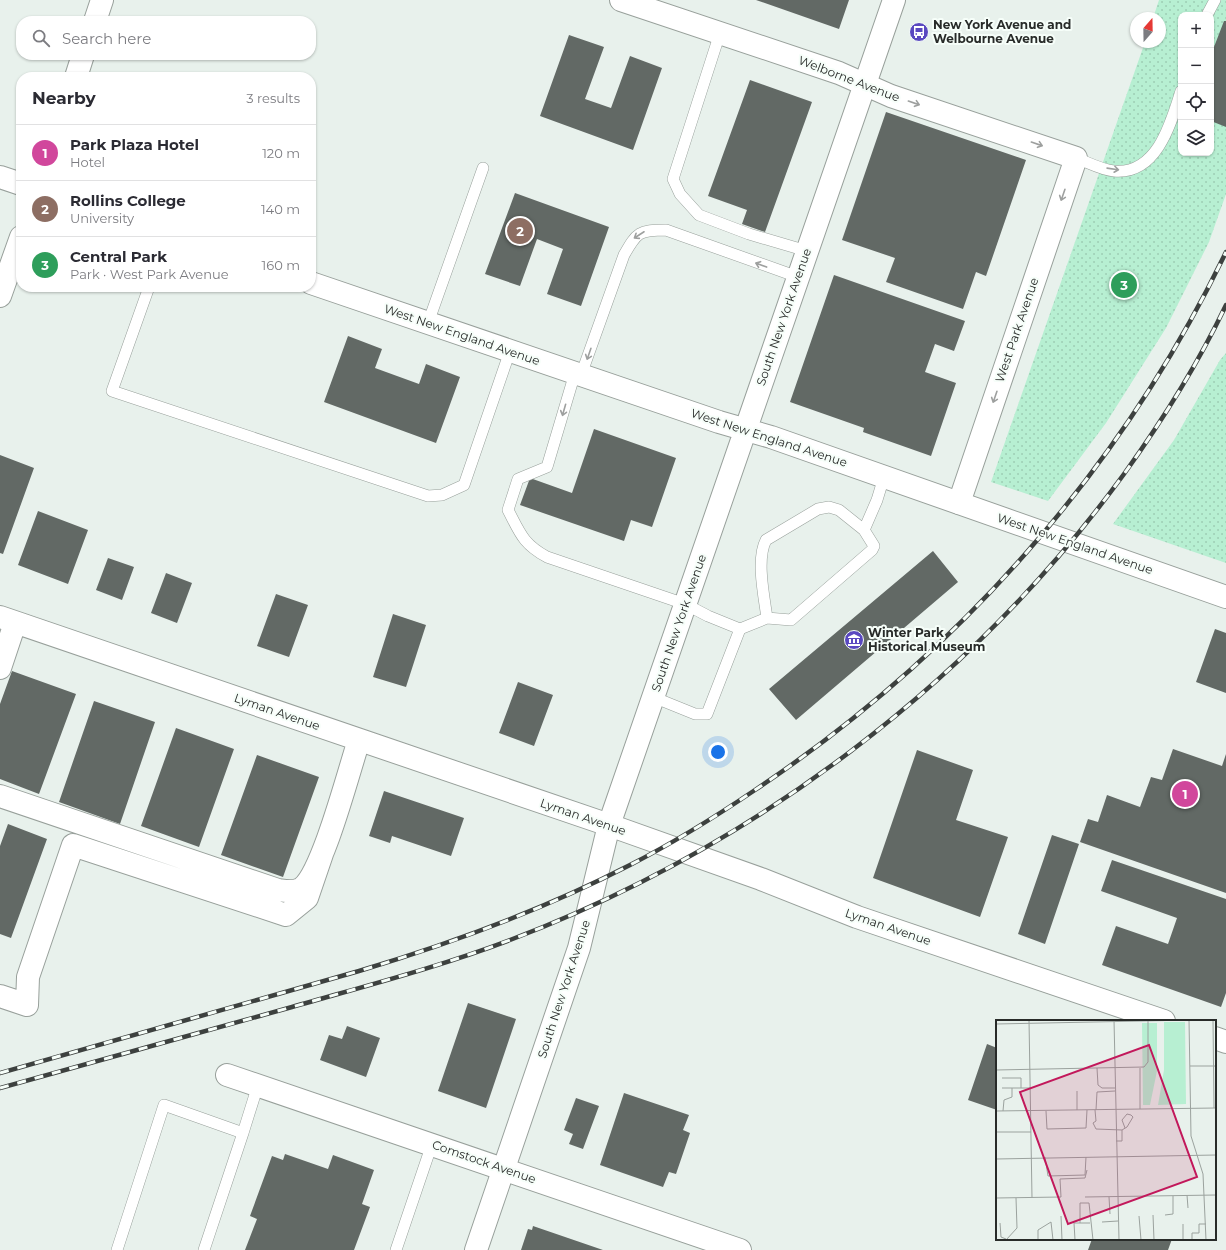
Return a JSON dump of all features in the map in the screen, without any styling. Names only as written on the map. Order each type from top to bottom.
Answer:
[{"type":"street","points":[[97,16],[102,0]]},
{"type":"street","name":"Welborne Avenue","points":[[621,0],[840,73],[891,96],[1076,158]]},
{"type":"street","name":"South New York Avenue","points":[[476,1250],[579,948],[609,825],[894,0]]},
{"type":"street","points":[[78,72],[81,60]]},
{"type":"street","name":"West Park Avenue","points":[[959,503],[1076,158]]},
{"type":"street","points":[[0,177],[16,182]]},
{"type":"street","points":[[0,296],[16,251]]},
{"type":"street","name":"West New England Avenue","points":[[316,285],[745,430],[771,437],[1226,597]]},
{"type":"street","points":[[0,668],[8,620]]},
{"type":"street","name":"Lyman Avenue","points":[[8,620],[609,825],[761,879],[857,917],[1161,1020]]},
{"type":"street","points":[[0,996],[27,1005],[28,976],[73,845],[286,915],[307,898],[359,740]]},
{"type":"street","points":[[0,796],[278,890],[294,891],[300,889],[313,874],[322,854]]},
{"type":"street","points":[[1216,1038],[1226,1042]]},
{"type":"street","name":"Comstock Avenue","points":[[227,1075],[740,1250]]},
{"type":"lane","points":[[1209,12],[1215,0]]},
{"type":"lane","points":[[720,33],[673,179],[680,194],[699,215],[749,234],[807,251]]},
{"type":"lane","points":[[1076,158],[1114,171],[1132,169],[1144,163],[1157,150],[1166,136],[1178,100]]},
{"type":"lane","points":[[428,323],[484,168]]},
{"type":"lane","points":[[767,618],[762,580],[762,548],[766,540],[818,510],[829,507],[839,510],[864,530],[874,546],[872,550],[791,620],[767,618],[740,629],[708,616],[685,604],[547,557],[523,540],[508,510],[518,479],[547,467],[578,374],[624,255],[633,239],[647,230],[666,230],[798,278]]},
{"type":"lane","points":[[147,292],[112,391],[428,496],[448,493],[464,485],[510,351]]},
{"type":"lane","points":[[864,530],[877,500],[884,477]]},
{"type":"lane","points":[[653,697],[694,714],[707,714],[740,629]]},
{"type":"lane","points":[[204,1250],[258,1085]]},
{"type":"lane","points":[[117,1250],[164,1105],[243,1133]]},
{"type":"lane","points":[[396,1250],[432,1144]]},
{"type":"green space","points":[[1159,0],[1226,0],[1226,194],[1209,242],[1166,328],[1106,423],[1048,501],[991,482],[1143,48],[1166,48],[1166,12],[1155,12]]},
{"type":"green space","points":[[1226,353],[1226,563],[1113,524],[1174,440],[1220,360]]},
{"type":"building","points":[[756,0],[849,0],[839,29]]},
{"type":"building","points":[[1224,21],[1226,21],[1226,127],[1214,122],[1214,47]]},
{"type":"building","points":[[569,35],[604,47],[585,99],[611,108],[630,56],[662,68],[633,150],[540,116]]},
{"type":"building","points":[[750,80],[812,102],[765,232],[742,224],[747,210],[708,196]]},
{"type":"building","points":[[886,112],[1026,160],[986,276],[976,272],[963,309],[886,282],[895,258],[842,240]]},
{"type":"building","points":[[515,193],[609,227],[581,306],[547,294],[563,249],[537,239],[520,286],[485,274]]},
{"type":"building","points":[[834,275],[965,321],[954,351],[935,344],[925,372],[956,383],[931,456],[863,432],[864,428],[790,402]]},
{"type":"building","points":[[348,336],[382,349],[375,368],[419,384],[426,364],[460,377],[436,443],[324,402]]},
{"type":"building","points":[[594,429],[676,458],[652,527],[631,520],[624,541],[520,505],[530,478],[572,493]]},
{"type":"building","points":[[0,455],[34,468],[3,554],[0,553]]},
{"type":"building","points":[[38,511],[88,530],[68,584],[18,565]]},
{"type":"building","points":[[933,551],[958,582],[796,720],[769,689]]},
{"type":"building","points":[[108,558],[134,567],[122,600],[96,590]]},
{"type":"building","points":[[166,573],[192,583],[177,623],[151,613]]},
{"type":"building","points":[[276,594],[308,605],[289,657],[257,646]]},
{"type":"building","points":[[393,614],[426,625],[406,687],[373,677]]},
{"type":"building","points":[[1215,629],[1226,633],[1226,693],[1196,682]]},
{"type":"building","points":[[12,671],[76,694],[39,794],[0,779],[0,704]]},
{"type":"building","points":[[518,682],[553,695],[534,746],[499,733]]},
{"type":"building","points":[[94,701],[155,722],[120,824],[59,802]]},
{"type":"building","points":[[176,728],[234,749],[199,847],[141,826]]},
{"type":"building","points":[[1173,749],[1222,766],[1226,754],[1226,893],[1080,842],[1088,819],[1098,822],[1107,795],[1140,807],[1151,777],[1162,780]]},
{"type":"building","points":[[917,750],[973,770],[956,820],[1008,837],[980,917],[873,878]]},
{"type":"building","points":[[257,755],[319,777],[283,877],[221,855]]},
{"type":"building","points":[[384,791],[464,818],[451,856],[392,836],[390,843],[369,836]]},
{"type":"building","points":[[8,824],[47,839],[11,938],[0,934],[0,846]]},
{"type":"building","points":[[1052,835],[1079,844],[1045,944],[1018,934]]},
{"type":"building","points":[[1112,860],[1226,899],[1226,993],[1221,1007],[1102,965],[1116,926],[1168,944],[1177,918],[1101,891]]},
{"type":"building","points":[[468,1003],[516,1019],[486,1108],[438,1091]]},
{"type":"building","points":[[347,1026],[380,1038],[366,1077],[320,1060],[329,1035],[342,1039]]},
{"type":"building","points":[[987,1044],[996,1048],[996,1110],[968,1100]]},
{"type":"building","points":[[624,1093],[689,1115],[683,1130],[690,1133],[676,1174],[669,1172],[663,1187],[600,1165]]},
{"type":"building","points":[[576,1098],[599,1106],[583,1149],[569,1144],[573,1134],[564,1130]]},
{"type":"building","points":[[285,1154],[328,1169],[333,1155],[374,1170],[362,1204],[370,1207],[354,1250],[245,1250],[257,1219],[250,1216],[272,1156],[283,1160]]},
{"type":"building","points":[[533,1226],[603,1250],[521,1250],[528,1229],[532,1230]]},
{"type":"building","points":[[1092,1240],[1172,1240],[1168,1250],[1088,1250]]},
{"type":"railway","points":[[0,1073],[359,971],[463,937],[564,897],[630,865],[694,829],[755,790],[829,737],[899,680],[965,618],[1026,552],[1084,483],[1136,409],[1184,332],[1226,252]]},
{"type":"railway","points":[[0,1088],[374,984],[483,950],[600,902],[687,858],[771,807],[851,751],[926,690],[997,623],[1063,551],[1124,474],[1152,434],[1204,349],[1226,305]]},
{"type":"place","name":"New York Avenue and Welbourne Avenue","points":[[919,32]]},
{"type":"place","name":"Rollins College","points":[[520,231]]},
{"type":"place","name":"Central Park","points":[[1124,285]]},
{"type":"place","name":"Winter Park Historical Museum","points":[[854,640]]},
{"type":"place","name":"Park Plaza Hotel","points":[[1185,794]]}]
